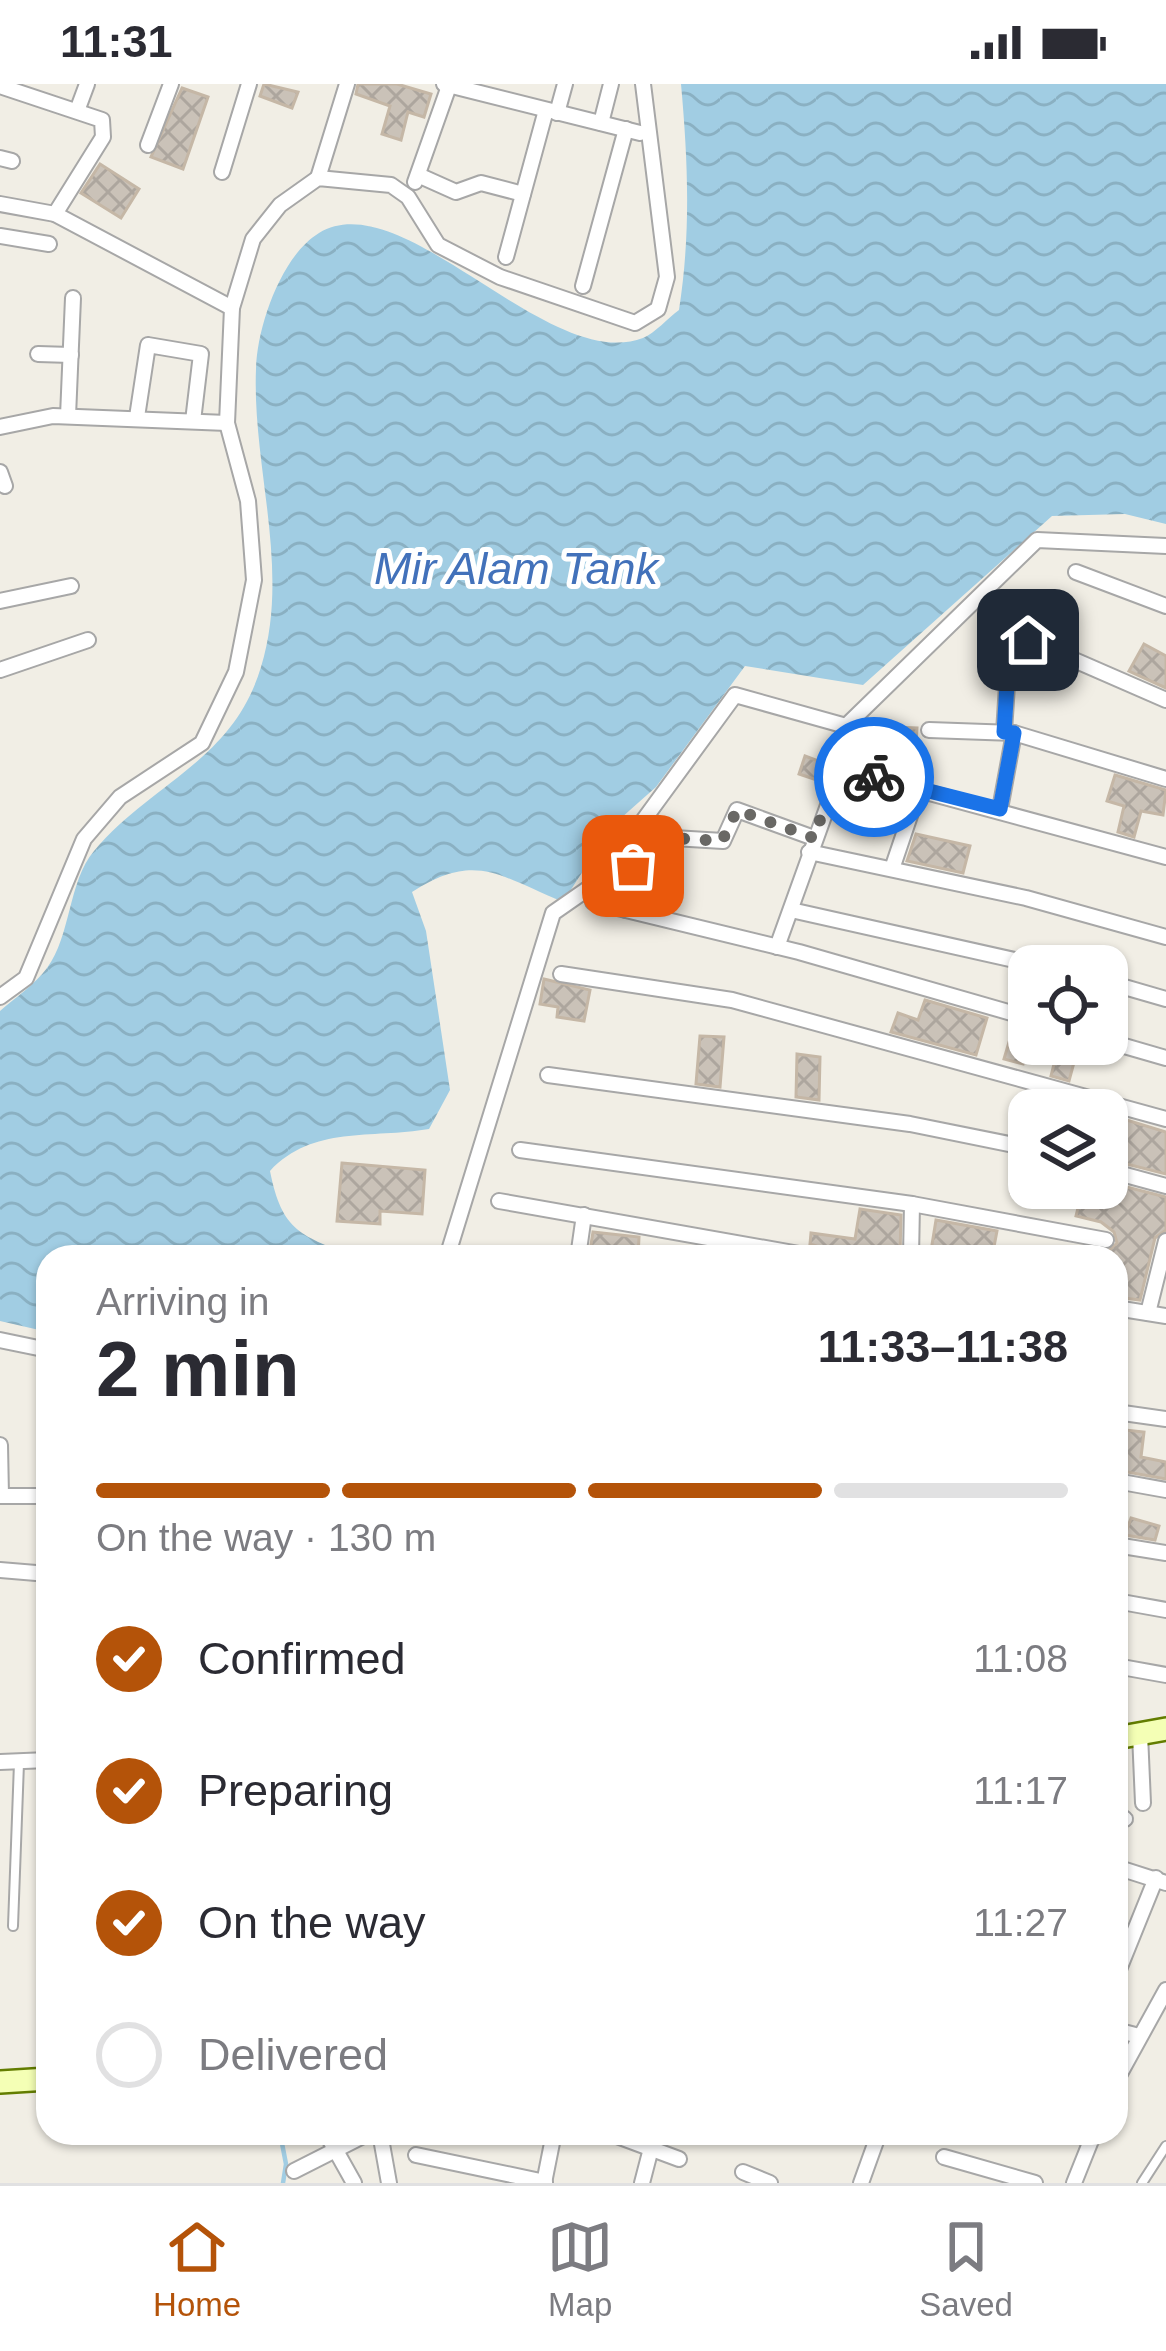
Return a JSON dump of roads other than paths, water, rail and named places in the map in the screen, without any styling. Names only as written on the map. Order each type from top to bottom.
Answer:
[{"type":"main road","points":[[1128,1724],[1166,1718]]},
{"type":"main road","points":[[1128,1736],[1166,1730]]},
{"type":"main road","points":[[0,2082],[36,2080]]},
{"type":"street","points":[[77,111],[87,84]]},
{"type":"street","points":[[148,146],[171,84]]},
{"type":"street","points":[[222,172],[249,84]]},
{"type":"street","points":[[0,997],[26,978],[84,839],[120,796],[202,743],[236,671],[254,580],[248,502],[227,423],[232,308],[253,239],[280,206],[318,178],[347,84]]},
{"type":"street","points":[[506,257],[523,194],[565,84]]},
{"type":"street","points":[[601,123],[611,84]]},
{"type":"street","points":[[318,178],[391,185],[409,197],[438,245],[500,277],[635,323],[658,309],[667,277],[644,84]]},
{"type":"street","points":[[523,194],[481,183],[456,192],[416,179],[447,85],[501,92],[552,111],[633,131],[583,286]]},
{"type":"street","points":[[0,86],[102,120],[103,137],[55,214]]},
{"type":"street","points":[[0,204],[55,214],[232,308]]},
{"type":"street","points":[[0,236],[49,244]]},
{"type":"street","points":[[68,416],[73,298]]},
{"type":"street","points":[[137,417],[148,345],[201,354],[193,421]]},
{"type":"street","points":[[38,354],[71,355]]},
{"type":"street","points":[[0,427],[68,416],[227,423]]},
{"type":"street","points":[[451,1245],[553,913],[599,880],[734,695],[846,726],[1037,540],[1166,546]]},
{"type":"street","points":[[1076,572],[1166,606]]},
{"type":"street","points":[[0,601],[71,586]]},
{"type":"street","points":[[1003,629],[1166,700]]},
{"type":"street","points":[[0,670],[88,640]]},
{"type":"street","points":[[1000,809],[1009,732],[1007,685],[1028,640]]},
{"type":"street","points":[[929,730],[1009,732],[1166,779]]},
{"type":"street","points":[[777,947],[841,769],[1166,856]]},
{"type":"street","points":[[892,869],[920,789]]},
{"type":"street","points":[[626,910],[633,866],[657,837],[722,841],[737,810],[811,845],[892,869],[1166,937]]},
{"type":"street","points":[[593,902],[777,947],[1008,1012]]},
{"type":"street","points":[[790,910],[1008,959]]},
{"type":"street","points":[[560,974],[732,1000],[1166,1119]]},
{"type":"street","points":[[1128,988],[1166,999]]},
{"type":"street","points":[[1128,1047],[1166,1058]]},
{"type":"street","points":[[548,1075],[910,1124],[1008,1144]]},
{"type":"street","points":[[520,1150],[912,1204],[1106,1240]]},
{"type":"street","points":[[1128,1176],[1166,1186]]},
{"type":"street","points":[[499,1202],[749,1245]]},
{"type":"street","points":[[910,1245],[912,1204]]},
{"type":"street","points":[[580,1245],[584,1215]]},
{"type":"street","points":[[1148,1313],[1166,1241]]},
{"type":"street","points":[[1128,1310],[1166,1316]]},
{"type":"street","points":[[0,1340],[36,1348]]},
{"type":"street","points":[[1128,1414],[1166,1419]]},
{"type":"street","points":[[0,1445],[0,1496],[36,1496]]},
{"type":"street","points":[[1128,1483],[1166,1490]]},
{"type":"street","points":[[1128,1547],[1166,1552]]},
{"type":"street","points":[[0,1570],[36,1573]]},
{"type":"street","points":[[1128,1603],[1166,1610]]},
{"type":"street","points":[[1128,1668],[1166,1675]]},
{"type":"street","points":[[1140,1734],[1143,1802]]},
{"type":"street","points":[[0,1762],[36,1760]]},
{"type":"street","points":[[1128,1871],[1161,1881],[1128,1951]]},
{"type":"street","points":[[1128,2058],[1166,1990]]},
{"type":"street","points":[[1128,2033],[1139,2036]]},
{"type":"street","points":[[332,2145],[354,2183]]},
{"type":"street","points":[[294,2171],[348,2145]]},
{"type":"street","points":[[382,2145],[389,2183]]},
{"type":"street","points":[[416,2155],[545,2182],[552,2145]]},
{"type":"street","points":[[642,2183],[652,2145]]},
{"type":"street","points":[[659,2145],[679,2159]]},
{"type":"street","points":[[868,2181],[876,2145]]},
{"type":"street","points":[[1075,2183],[1090,2145]]},
{"type":"street","points":[[944,2157],[1035,2183]]},
{"type":"street","points":[[743,2172],[770,2183]]},
{"type":"lane","points":[[13,1926],[19,1761]]},
{"type":"lane","points":[[1142,2183],[1166,2146]]},
{"type":"water","name":"Mir Alam Tank","points":[[681,84],[1166,84],[1166,524],[1125,514],[1052,516],[863,685],[745,666],[656,787],[612,826],[563,902],[504,877],[471,870],[412,892],[426,931],[450,1090],[429,1129],[324,1140],[287,1156],[270,1171],[288,1219],[308,1237],[326,1245],[36,1245],[36,1329],[0,1321],[0,1011],[37,980],[55,955],[79,878],[94,851],[116,827],[211,749],[248,699],[261,667],[269,630],[272,556],[256,369],[266,314],[283,275],[319,233],[353,224],[392,233],[433,253],[564,330],[605,342],[643,338],[679,310],[687,197]]},
{"type":"waterway","points":[[282,2145],[283,2183]]}]
